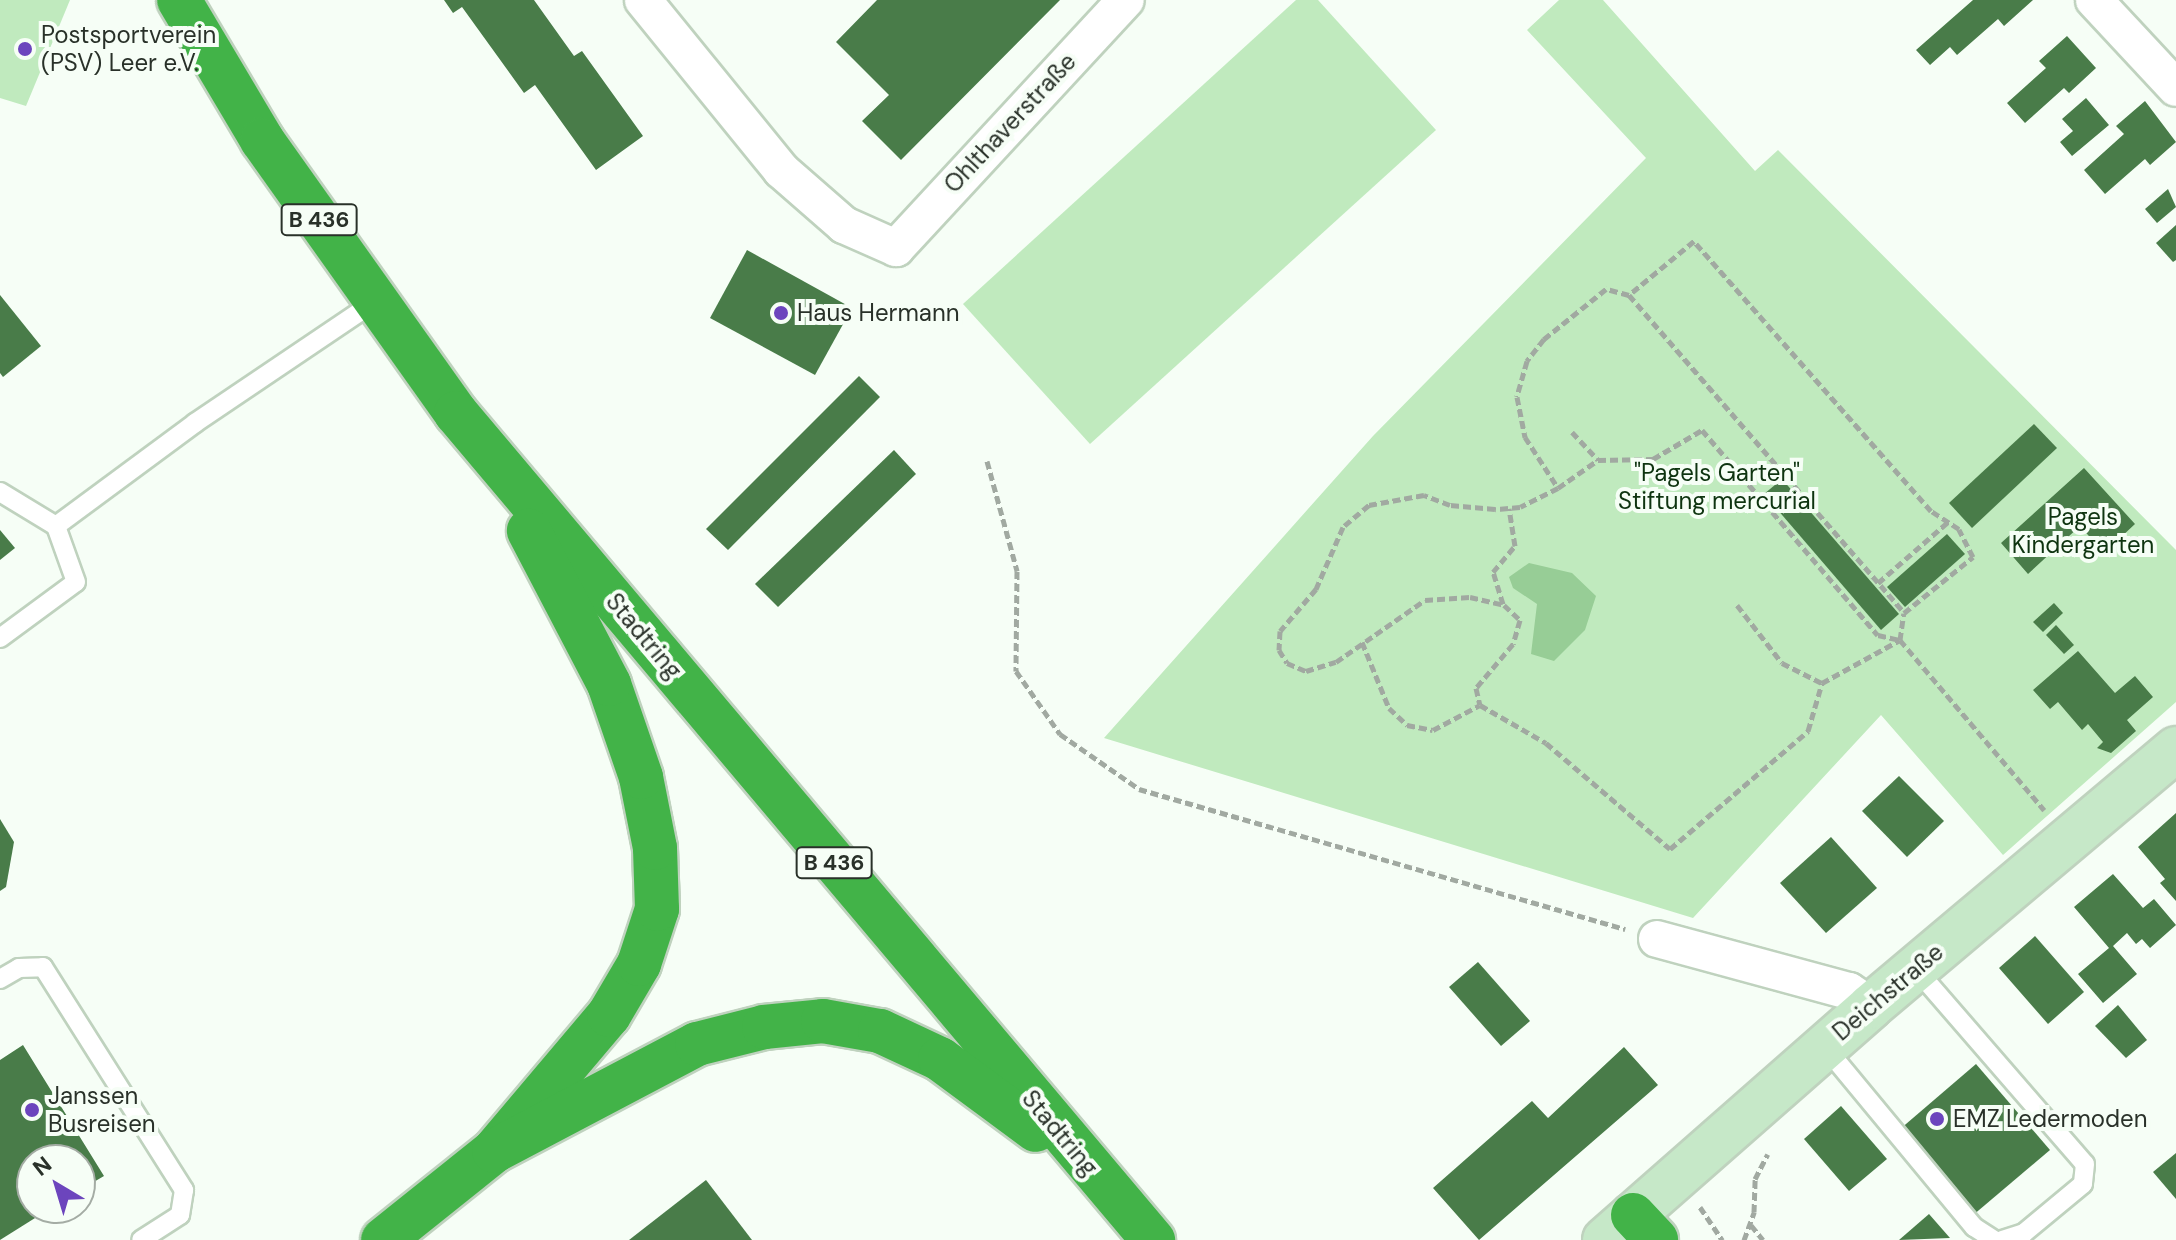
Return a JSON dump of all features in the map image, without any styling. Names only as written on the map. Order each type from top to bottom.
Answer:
[{"type":"highway","name":"Stadtring","points":[[179,0],[262,140],[456,413],[1153,1240]]},
{"type":"highway","points":[[456,413],[546,559],[609,684],[641,777],[655,848],[657,909],[639,964],[609,1015],[494,1151]]},
{"type":"highway","points":[[383,1240],[494,1151],[697,1044],[764,1027],[823,1021],[880,1031],[940,1059],[1093,1172]]},
{"type":"main road","name":"Deichstraße","points":[[1631,1232],[1824,1046],[2176,749]]},
{"type":"street","name":"Ohlthaverstraße","points":[[643,0],[781,170],[844,225],[896,248],[1126,0]]},
{"type":"street","points":[[2094,0],[2176,88]]},
{"type":"street","points":[[1657,939],[1849,991],[1871,1006]]},
{"type":"lane","points":[[56,526],[195,423],[377,301]]},
{"type":"lane","points":[[0,492],[56,526],[76,582],[0,638]]},
{"type":"lane","points":[[0,979],[19,968],[43,967],[184,1190],[180,1215],[141,1240]]},
{"type":"lane","points":[[1915,968],[2085,1164],[2083,1184],[2024,1233],[2002,1240]]},
{"type":"lane","points":[[1824,1046],[1974,1227],[1994,1240]]},
{"type":"path","points":[[1629,295],[1694,241],[1931,511],[1959,529],[1973,557],[1904,613],[1900,640]]},
{"type":"path","points":[[1558,488],[1518,420],[1517,397],[1527,361],[1544,339],[1606,289],[1629,295],[1904,613]]},
{"type":"path","points":[[1504,605],[1470,597],[1425,600],[1336,662],[1306,671],[1287,663],[1279,650],[1280,631],[1316,589],[1343,527],[1369,505],[1424,495],[1471,508],[1509,508],[1558,488],[1598,460],[1653,459],[1702,430],[1878,635],[1900,640],[2070,840]]},
{"type":"path","points":[[1572,432],[1598,460]]},
{"type":"path","points":[[987,461],[1017,571],[1016,671],[1060,734],[1139,789],[1657,939]]},
{"type":"path","points":[[1509,508],[1515,546],[1493,572],[1504,605],[1520,620],[1513,644],[1476,688],[1480,705],[1546,743],[1670,849],[1808,731],[1822,683],[1900,640]]},
{"type":"path","points":[[1878,583],[1948,522]]},
{"type":"path","points":[[1737,605],[1782,663],[1822,683]]},
{"type":"path","points":[[1362,642],[1389,708],[1407,725],[1433,730],[1480,705]]},
{"type":"path","points":[[1744,1240],[1751,1225],[1755,1179],[1777,1146]]},
{"type":"path","points":[[1751,1225],[1763,1240]]},
{"type":"green space","name":"Postsportverein (PSV) Leer e.V.","points":[[0,0],[70,0],[26,106],[0,98]]},
{"type":"green space","points":[[1296,0],[1318,0],[1436,130],[1090,444],[963,304]]},
{"type":"green space","name":"\"Pagels Garten\" Stiftung mercurial","points":[[1559,0],[1603,0],[1755,171],[1778,150],[2176,550],[2176,702],[2003,855],[1881,715],[1693,918],[1104,738],[1373,436],[1646,158],[1527,30]]},
{"type":"shaded area","points":[[1529,563],[1572,573],[1596,596],[1585,630],[1554,661],[1531,654],[1537,604],[1513,588],[1509,577]]},
{"type":"building","points":[[444,0],[534,0],[574,56],[582,51],[643,136],[596,170],[535,85],[524,93],[462,7],[453,13]]},
{"type":"building","points":[[877,0],[1060,0],[901,160],[862,121],[889,95],[836,42]]},
{"type":"building","points":[[1973,0],[2033,0],[2004,26],[1998,19],[1957,55],[1950,47],[1930,65],[1916,50]]},
{"type":"building","points":[[2067,36],[2096,68],[2069,93],[2064,88],[2025,123],[2007,103],[2046,68],[2039,61]]},
{"type":"building","points":[[2086,98],[2109,125],[2072,156],[2060,142],[2073,131],[2062,119]]},
{"type":"building","points":[[2145,101],[2176,142],[2150,165],[2145,159],[2105,194],[2084,170],[2124,134],[2116,126]]},
{"type":"building","points":[[2168,189],[2176,207],[2157,223],[2145,209]]},
{"type":"building","points":[[2176,225],[2176,260],[2173,262],[2156,243]]},
{"type":"building","name":"Haus Hermann","points":[[747,250],[852,308],[815,375],[710,318]]},
{"type":"building","points":[[0,295],[41,346],[3,377],[0,373]]},
{"type":"building","points":[[859,376],[880,397],[728,550],[706,529]]},
{"type":"building","points":[[2034,424],[2057,448],[1972,528],[1949,503]]},
{"type":"building","points":[[894,450],[916,474],[778,607],[755,584]]},
{"type":"building","name":"Pagels Kindergarten","points":[[2084,468],[2135,524],[2104,553],[2080,526],[2028,574],[2001,543]]},
{"type":"building","points":[[1782,479],[1899,614],[1881,630],[1764,494]]},
{"type":"building","points":[[0,530],[15,548],[0,560]]},
{"type":"building","points":[[1947,534],[1965,554],[1905,607],[1887,587]]},
{"type":"building","points":[[2054,603],[2063,613],[2043,632],[2033,622]]},
{"type":"building","points":[[2056,625],[2074,645],[2064,654],[2046,635]]},
{"type":"building","points":[[2078,651],[2115,693],[2135,676],[2153,697],[2127,720],[2136,731],[2111,753],[2097,748],[2103,742],[2088,724],[2082,730],[2058,702],[2050,709],[2033,690]]},
{"type":"building","points":[[1899,776],[1944,821],[1907,857],[1862,811]]},
{"type":"building","points":[[2176,813],[2176,901],[2160,883],[2165,879],[2138,847]]},
{"type":"building","points":[[0,819],[14,842],[6,887],[0,891]]},
{"type":"building","points":[[1831,837],[1877,888],[1826,933],[1780,883]]},
{"type":"building","points":[[2113,874],[2143,908],[2154,899],[2176,925],[2150,948],[2142,939],[2136,944],[2127,933],[2113,946],[2137,974],[2103,1003],[2078,974],[2109,948],[2074,907]]},
{"type":"building","points":[[2035,936],[2084,992],[2048,1024],[1999,968]]},
{"type":"building","points":[[1478,962],[1530,1021],[1501,1046],[1449,987]]},
{"type":"building","points":[[2118,1005],[2147,1040],[2126,1058],[2095,1026]]},
{"type":"building","name":"Janssen Busreisen","points":[[23,1045],[84,1144],[16,1144],[16,1224],[26,1224],[0,1240],[0,1060]]},
{"type":"building","points":[[1624,1047],[1658,1085],[1479,1240],[1433,1188],[1532,1101],[1548,1118]]},
{"type":"building","points":[[1976,1064],[2050,1150],[1972,1216],[1899,1130]]},
{"type":"building","points":[[1841,1106],[1887,1159],[1849,1191],[1804,1139]]},
{"type":"building","points":[[2176,1153],[2176,1199],[2153,1172]]},
{"type":"building","name":"Janssen Busreisen","points":[[96,1163],[104,1176],[96,1181]]},
{"type":"building","points":[[706,1180],[752,1240],[629,1240]]},
{"type":"building","points":[[1929,1214],[1950,1238],[1899,1240]]},
{"type":"place","name":"Postsportverein (PSV) Leer e.V.","points":[[25,49]]},
{"type":"place","name":"Haus Hermann","points":[[781,313]]},
{"type":"place","name":"Janssen Busreisen","points":[[32,1110]]},
{"type":"place","name":"EMZ Ledermoden","points":[[1937,1119]]}]
